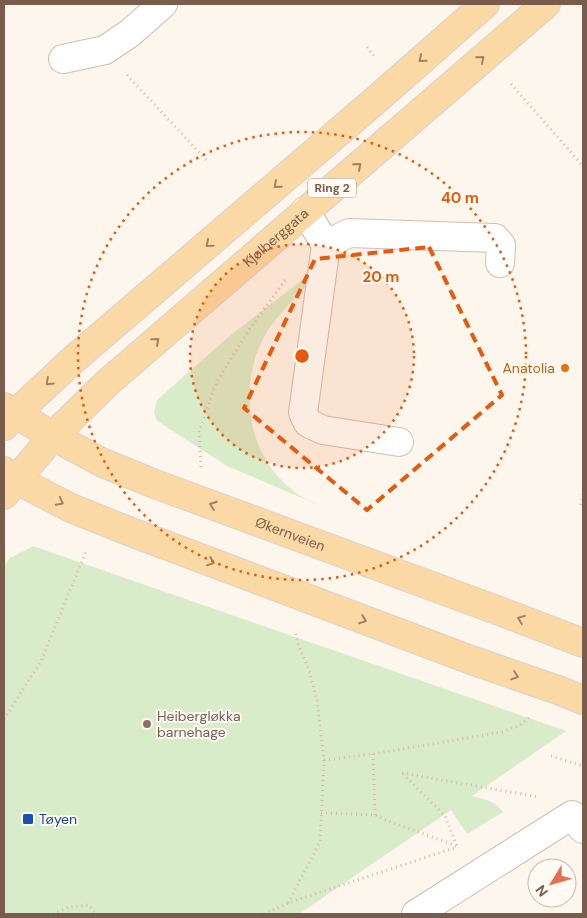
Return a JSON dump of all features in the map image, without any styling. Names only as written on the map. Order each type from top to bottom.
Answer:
[{"type":"main road","name":"Ring 2","points":[[7,416],[485,4]]},
{"type":"main road","name":"Kjølberggata","points":[[53,436],[106,384],[546,4]]},
{"type":"main road","name":"Økernveien","points":[[7,416],[53,436],[103,463],[155,484],[583,643]]},
{"type":"main road","name":"Ring 2","points":[[8,482],[53,436]]},
{"type":"main road","points":[[8,482],[131,532],[471,660],[583,700]]},
{"type":"lane","points":[[63,59],[105,50],[130,33],[163,4]]},
{"type":"lane","points":[[305,211],[326,245],[303,413],[308,423],[323,430],[399,442]]},
{"type":"lane","points":[[326,245],[349,233],[496,238],[502,245],[500,263]]},
{"type":"lane","points":[[416,914],[572,815],[583,830]]},
{"type":"path","points":[[367,46],[375,56]]},
{"type":"path","points":[[105,50],[208,162]]},
{"type":"path","points":[[511,84],[583,166]]},
{"type":"path","points":[[201,473],[199,431],[217,382],[249,330],[286,279]]},
{"type":"path","points":[[581,505],[583,493]]},
{"type":"path","points":[[4,719],[41,661],[90,542]]},
{"type":"path","points":[[288,903],[320,842],[324,760],[317,700],[309,670],[294,630]]},
{"type":"path","points":[[324,760],[373,754],[502,732],[520,725],[532,714]]},
{"type":"path","points":[[373,754],[375,815]]},
{"type":"path","points":[[551,756],[583,766]]},
{"type":"path","points":[[458,846],[444,816],[402,773],[544,798],[536,803]]},
{"type":"path","points":[[321,813],[375,815],[458,846]]},
{"type":"path","points":[[264,914],[288,903],[458,846]]},
{"type":"path","points":[[52,914],[69,907],[88,905],[96,914]]},
{"type":"highlighted area","points":[[429,247],[502,395],[367,510],[244,408],[315,259]]},
{"type":"green space","points":[[306,277],[306,286],[277,318],[263,339],[257,353],[252,368],[250,384],[251,416],[259,447],[277,476],[301,497],[321,506],[227,466],[168,428],[157,420],[154,413],[157,400],[232,334]]},
{"type":"green space","points":[[33,546],[566,731],[472,796],[493,803],[503,812],[467,834],[451,810],[299,914],[4,914],[4,566],[10,558]]},
{"type":"place","name":"Anatolia","points":[[565,368]]},
{"type":"place","name":"Heibergløkka barnehage","points":[[147,724]]},
{"type":"place","name":"Tøyen","points":[[28,819]]}]
